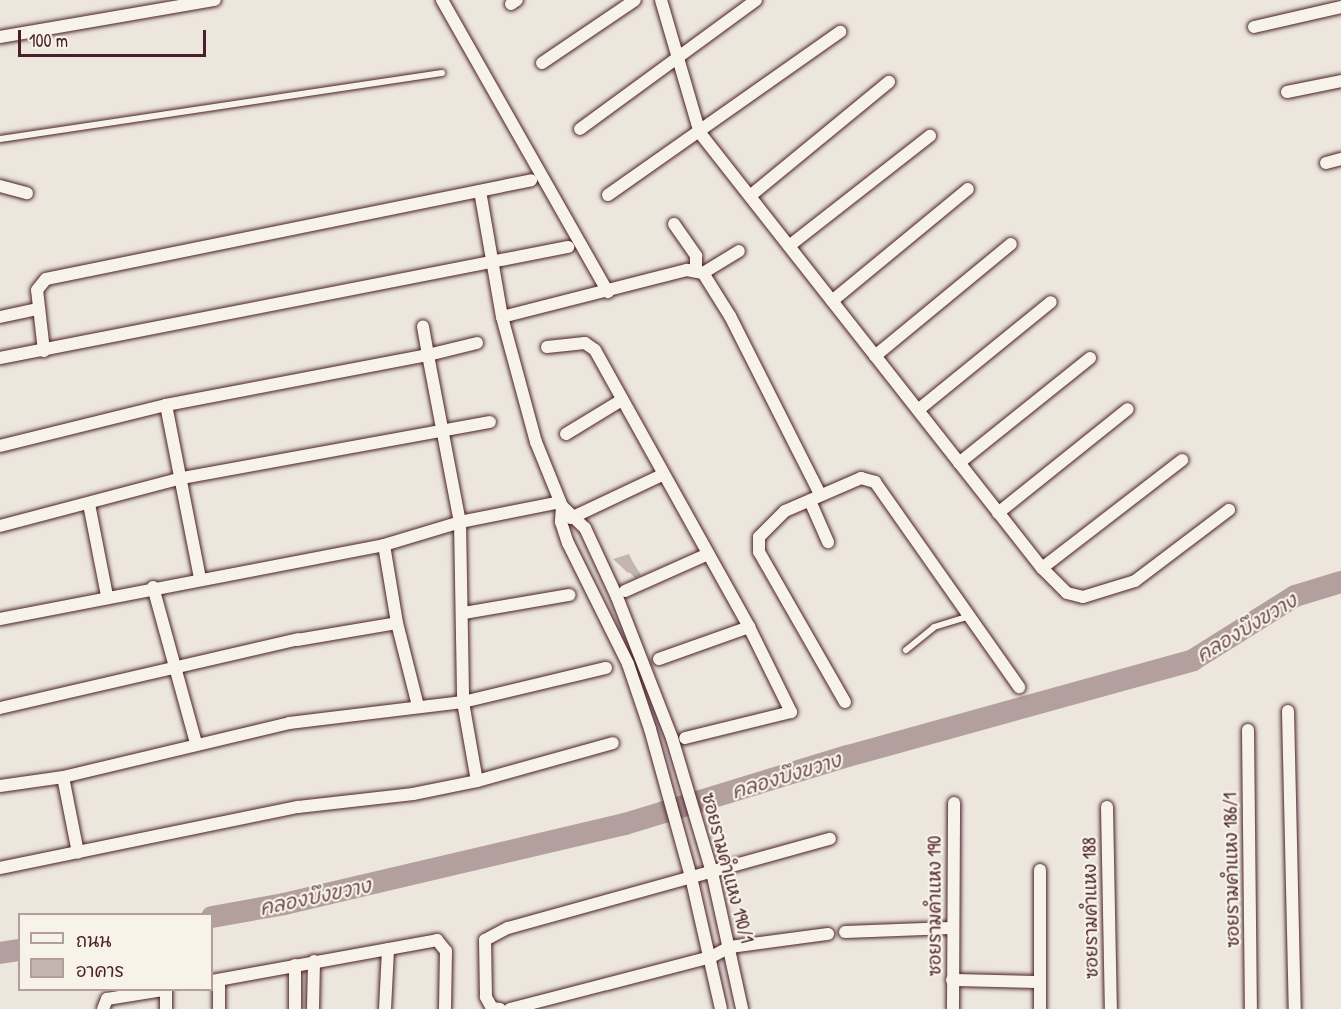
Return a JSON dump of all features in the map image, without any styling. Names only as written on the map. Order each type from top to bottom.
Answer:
[{"type":"street","points":[[0,38],[215,0]]},
{"type":"street","points":[[442,0],[608,292]]},
{"type":"street","points":[[542,63],[635,0]]},
{"type":"street","points":[[661,0],[676,59],[700,133],[1042,568],[1074,598],[1135,581],[1229,510]]},
{"type":"street","points":[[579,129],[756,0]]},
{"type":"street","points":[[1254,27],[1341,7]]},
{"type":"street","points":[[608,195],[700,133],[840,32]]},
{"type":"street","points":[[1287,92],[1341,81]]},
{"type":"street","points":[[750,196],[890,82]]},
{"type":"street","points":[[789,246],[930,136]]},
{"type":"street","points":[[1326,162],[1341,159]]},
{"type":"street","points":[[44,351],[38,285],[57,276],[531,180]]},
{"type":"street","points":[[0,186],[27,193]]},
{"type":"street","points":[[832,300],[968,189]]},
{"type":"street","points":[[480,191],[502,317],[536,442],[561,505],[561,522],[662,475]]},
{"type":"street","points":[[674,224],[696,256],[699,271],[730,316],[815,497],[828,542]]},
{"type":"street","points":[[875,356],[1011,244]]},
{"type":"street","points":[[0,358],[568,247]]},
{"type":"street","points":[[502,317],[699,271],[738,251]]},
{"type":"street","points":[[918,410],[1051,302]]},
{"type":"street","points":[[0,317],[39,309]]},
{"type":"street","points":[[423,326],[460,522],[464,614],[462,702],[477,781]]},
{"type":"street","points":[[0,446],[166,405],[428,355],[477,343]]},
{"type":"street","points":[[547,347],[585,343],[595,350],[646,438],[662,475],[749,627],[790,712],[675,734],[650,729]]},
{"type":"street","points":[[959,463],[1090,357]]},
{"type":"street","points":[[566,434],[622,400]]},
{"type":"street","points":[[166,405],[200,579]]},
{"type":"street","points":[[998,513],[1128,409]]},
{"type":"street","points":[[0,526],[182,478],[490,422]]},
{"type":"street","points":[[1042,568],[1182,460]]},
{"type":"street","points":[[845,702],[759,552],[759,537],[766,527],[785,511],[861,478],[875,482],[1019,687]]},
{"type":"street","points":[[88,504],[107,596]]},
{"type":"street","points":[[0,619],[153,587],[384,545],[460,522],[561,505],[576,516]]},
{"type":"street","name":"ซอยรามคำแหง 190/1","points":[[576,516],[619,590],[675,734],[712,872],[742,1009]]},
{"type":"street","name":"ซอยรามคำแหง 190/1","points":[[561,522],[594,597],[628,664],[650,729],[691,877],[721,1009]]},
{"type":"street","points":[[384,545],[397,623],[418,706]]},
{"type":"street","points":[[594,597],[619,590],[708,554]]},
{"type":"street","points":[[153,587],[196,743]]},
{"type":"street","points":[[464,614],[569,595]]},
{"type":"street","points":[[0,708],[298,639],[397,623]]},
{"type":"street","points":[[659,659],[749,627]]},
{"type":"street","points":[[0,786],[63,777],[196,743],[289,723],[462,702],[606,668]]},
{"type":"street","points":[[1288,711],[1295,1009]]},
{"type":"street","name":"ซอยรามคำแหง 186/1","points":[[1248,730],[1251,1009]]},
{"type":"street","points":[[0,868],[298,807],[412,794],[477,781],[613,743]]},
{"type":"street","points":[[63,777],[78,853]]},
{"type":"street","name":"ซอยรามคำแหง 190","points":[[954,803],[951,928],[954,1009]]},
{"type":"street","name":"ซอยรามคำแหง 188","points":[[1107,807],[1111,1009]]},
{"type":"street","points":[[501,1009],[492,1008],[486,997],[485,940],[508,928],[830,839]]},
{"type":"street","points":[[1040,870],[1040,1009]]},
{"type":"street","points":[[845,932],[951,928]]},
{"type":"street","points":[[510,1009],[711,957],[730,948],[828,934]]},
{"type":"street","points":[[219,1009],[215,980],[437,940],[444,944],[445,1009]]},
{"type":"street","points":[[386,1009],[388,949]]},
{"type":"street","points":[[313,1009],[314,961]]},
{"type":"street","points":[[295,965],[295,1009]]},
{"type":"street","points":[[952,980],[1040,982]]},
{"type":"street","points":[[105,1004],[161,991]]},
{"type":"street","points":[[165,991],[166,1009]]},
{"type":"lane","points":[[0,139],[442,73]]},
{"type":"lane","points":[[906,650],[934,627],[969,616]]},
{"type":"building","points":[[629,554],[636,569],[628,573],[613,559]]},
{"type":"waterway","name":"คลองบึงขวาง","points":[[213,917],[284,904],[625,824],[848,756],[1193,660],[1295,596],[1341,582]]},
{"type":"waterway","name":"คลองบึงขวาง","points":[[0,953],[18,950]]}]
